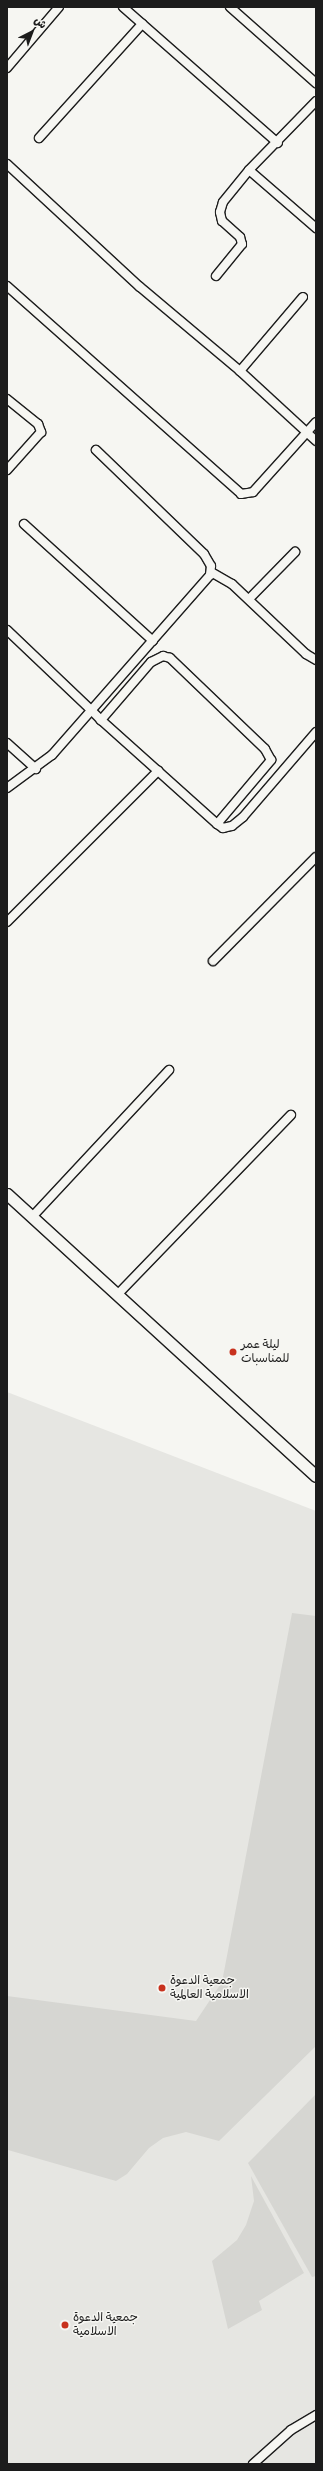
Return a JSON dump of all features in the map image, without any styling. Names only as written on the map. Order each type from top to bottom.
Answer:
[{"type":"street","points":[[7,68],[59,7]]},
{"type":"street","points":[[123,7],[278,143]]},
{"type":"street","points":[[230,7],[316,83]]},
{"type":"street","points":[[39,138],[142,24]]},
{"type":"street","points":[[216,276],[242,244],[240,237],[222,221],[221,207],[249,170],[278,143],[316,101]]},
{"type":"street","points":[[7,164],[140,287],[240,371],[316,441]]},
{"type":"street","points":[[249,170],[316,228]]},
{"type":"street","points":[[7,286],[236,492],[246,495],[253,492],[316,422]]},
{"type":"street","points":[[240,371],[303,297]]},
{"type":"street","points":[[7,399],[38,424],[41,432],[7,470]]},
{"type":"street","points":[[7,788],[52,755],[209,578],[211,572],[211,566],[204,554],[96,450]]},
{"type":"street","points":[[24,524],[153,641]]},
{"type":"street","points":[[248,599],[295,552]]},
{"type":"street","points":[[211,572],[232,584],[306,654],[316,660]]},
{"type":"street","points":[[7,630],[101,720],[223,828],[232,826],[243,817],[316,732]]},
{"type":"street","points":[[101,720],[152,662],[163,656],[170,658],[270,755],[271,760],[265,768],[217,824]]},
{"type":"street","points":[[7,743],[36,768]]},
{"type":"street","points":[[7,922],[158,771]]},
{"type":"street","points":[[213,961],[316,858]]},
{"type":"street","points":[[32,1217],[169,1070]]},
{"type":"street","points":[[118,1294],[291,1115]]},
{"type":"street","points":[[7,1194],[316,1476]]},
{"type":"street","points":[[253,2464],[291,2430],[316,2415]]},
{"type":"shaded area","name":"جمعية الدعوة الاسلامية العالمية","points":[[7,1392],[316,1511],[316,2464],[7,2464]]},
{"type":"shaded area","points":[[292,1613],[316,1616],[316,2046],[219,2141],[186,2132],[163,2138],[149,2148],[127,2174],[116,2181],[8,2150],[7,1996],[196,2021],[222,1982]]},
{"type":"shaded area","points":[[316,2094],[316,2276],[312,2277],[248,2163]]},
{"type":"shaded area","points":[[251,2176],[304,2273],[259,2301],[262,2310],[228,2329],[212,2261],[237,2240],[246,2225],[254,2201]]},
{"type":"place","name":"ليلة عمر للمناسبات","points":[[233,1352]]},
{"type":"place","name":"جمعية الدعوة الاسلامية العالمية","points":[[162,1988]]},
{"type":"place","name":"جمعية الدعوة الاسلامية","points":[[65,2325]]}]
